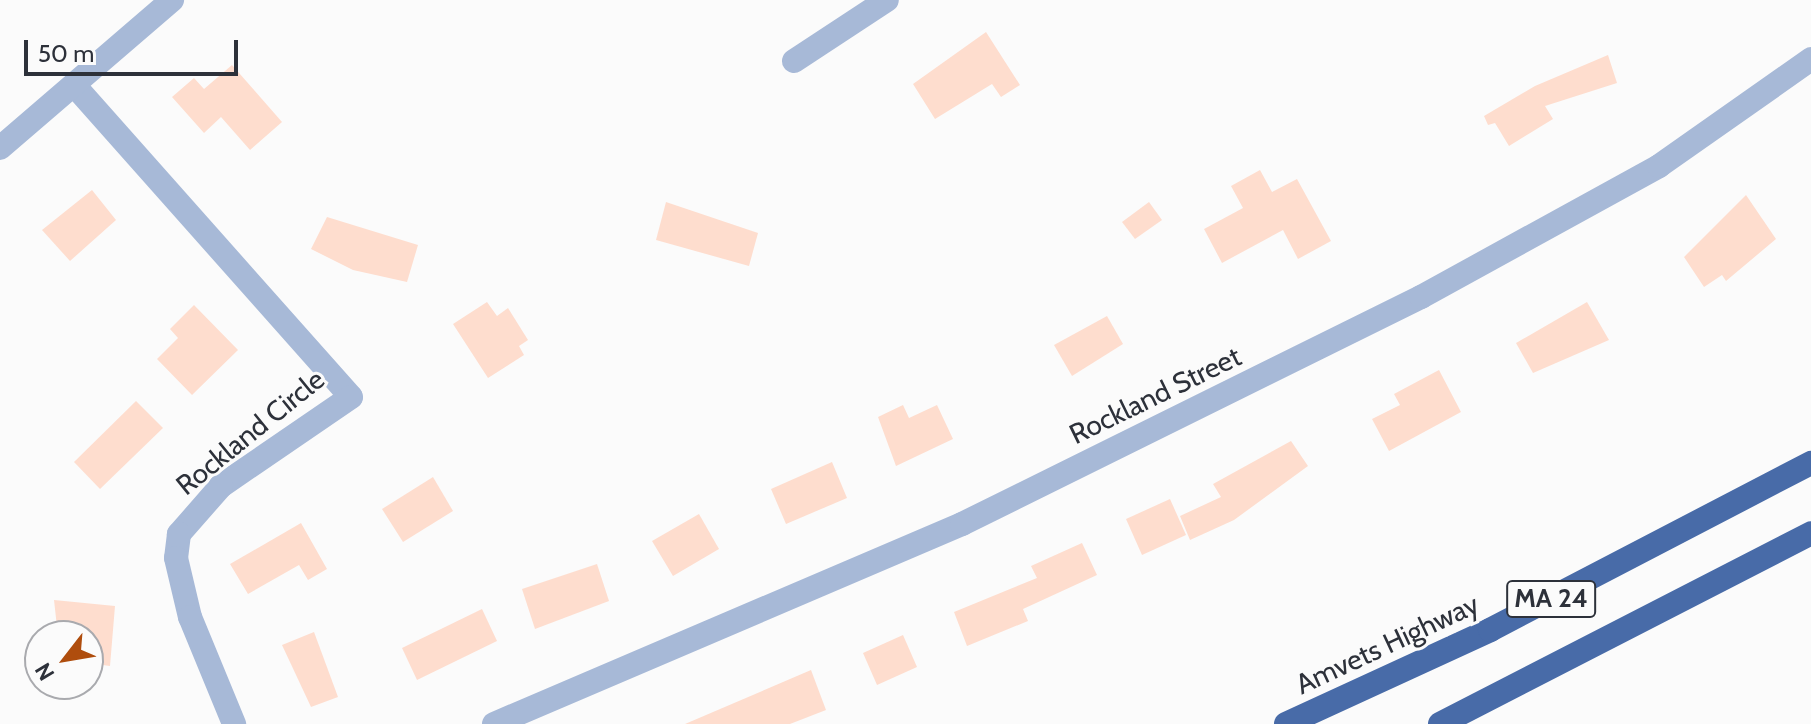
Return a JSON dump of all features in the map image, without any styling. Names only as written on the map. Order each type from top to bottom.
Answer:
[{"type":"highway","name":"Amvets Highway","points":[[1286,724],[1490,630],[1811,463]]},
{"type":"highway","name":"MA 24","points":[[1440,724],[1811,533]]},
{"type":"street","points":[[0,148],[172,0]]},
{"type":"street","points":[[794,61],[887,0]]},
{"type":"street","name":"Rockland Street","points":[[494,724],[962,524],[1421,297],[1659,166],[1811,59]]},
{"type":"street","name":"Rockland Circle","points":[[74,85],[351,397],[221,486],[179,534],[176,558],[190,617],[234,724]]},
{"type":"building","points":[[986,32],[1020,85],[1001,97],[992,84],[935,119],[913,84]]},
{"type":"building","points":[[1608,55],[1617,83],[1545,106],[1553,119],[1509,146],[1495,123],[1488,125],[1484,116],[1535,86]]},
{"type":"building","points":[[232,65],[282,122],[250,150],[221,117],[204,133],[172,97],[194,78],[204,89]]},
{"type":"building","points":[[1260,170],[1272,192],[1297,179],[1331,241],[1298,259],[1283,230],[1222,263],[1204,229],[1243,208],[1231,186]]},
{"type":"building","points":[[92,190],[116,220],[70,261],[42,230]]},
{"type":"building","points":[[1746,195],[1776,239],[1726,281],[1722,275],[1704,287],[1684,257]]},
{"type":"building","points":[[666,202],[758,233],[749,266],[656,240]]},
{"type":"building","points":[[1149,202],[1162,220],[1135,239],[1122,222]]},
{"type":"building","points":[[327,217],[418,245],[407,282],[353,270],[311,249]]},
{"type":"building","points":[[487,302],[497,316],[508,308],[528,340],[519,346],[524,355],[488,378],[453,324]]},
{"type":"building","points":[[1587,302],[1609,340],[1533,373],[1516,343]]},
{"type":"building","points":[[194,305],[238,350],[192,395],[157,359],[178,338],[170,329]]},
{"type":"building","points":[[1107,316],[1123,344],[1072,376],[1054,345]]},
{"type":"building","points":[[1439,370],[1461,412],[1389,451],[1372,419],[1400,405],[1394,394]]},
{"type":"building","points":[[136,401],[163,428],[100,489],[74,462]]},
{"type":"building","points":[[903,405],[909,418],[937,405],[953,439],[896,466],[878,417]]},
{"type":"building","points":[[1291,441],[1308,466],[1234,520],[1190,540],[1180,516],[1221,497],[1213,484]]},
{"type":"building","points":[[832,462],[847,498],[786,524],[771,489]]},
{"type":"building","points":[[433,477],[453,511],[403,542],[382,509]]},
{"type":"building","points":[[1170,499],[1186,535],[1142,555],[1126,519]]},
{"type":"building","points":[[699,514],[719,549],[673,576],[652,541]]},
{"type":"building","points":[[301,523],[327,569],[308,580],[299,565],[248,594],[230,564]]},
{"type":"building","points":[[1082,543],[1097,575],[1023,609],[1028,621],[967,646],[954,612],[1037,578],[1031,566]]},
{"type":"building","points":[[597,564],[609,601],[535,629],[522,589]]},
{"type":"building","points":[[54,600],[115,606],[110,666],[104,665],[104,620],[56,620]]},
{"type":"building","points":[[482,609],[497,641],[417,680],[402,648]]},
{"type":"building","points":[[314,632],[338,697],[311,707],[282,645]]},
{"type":"building","points":[[903,635],[917,667],[877,685],[863,653]]},
{"type":"building","points":[[811,670],[826,710],[790,724],[685,724]]}]
